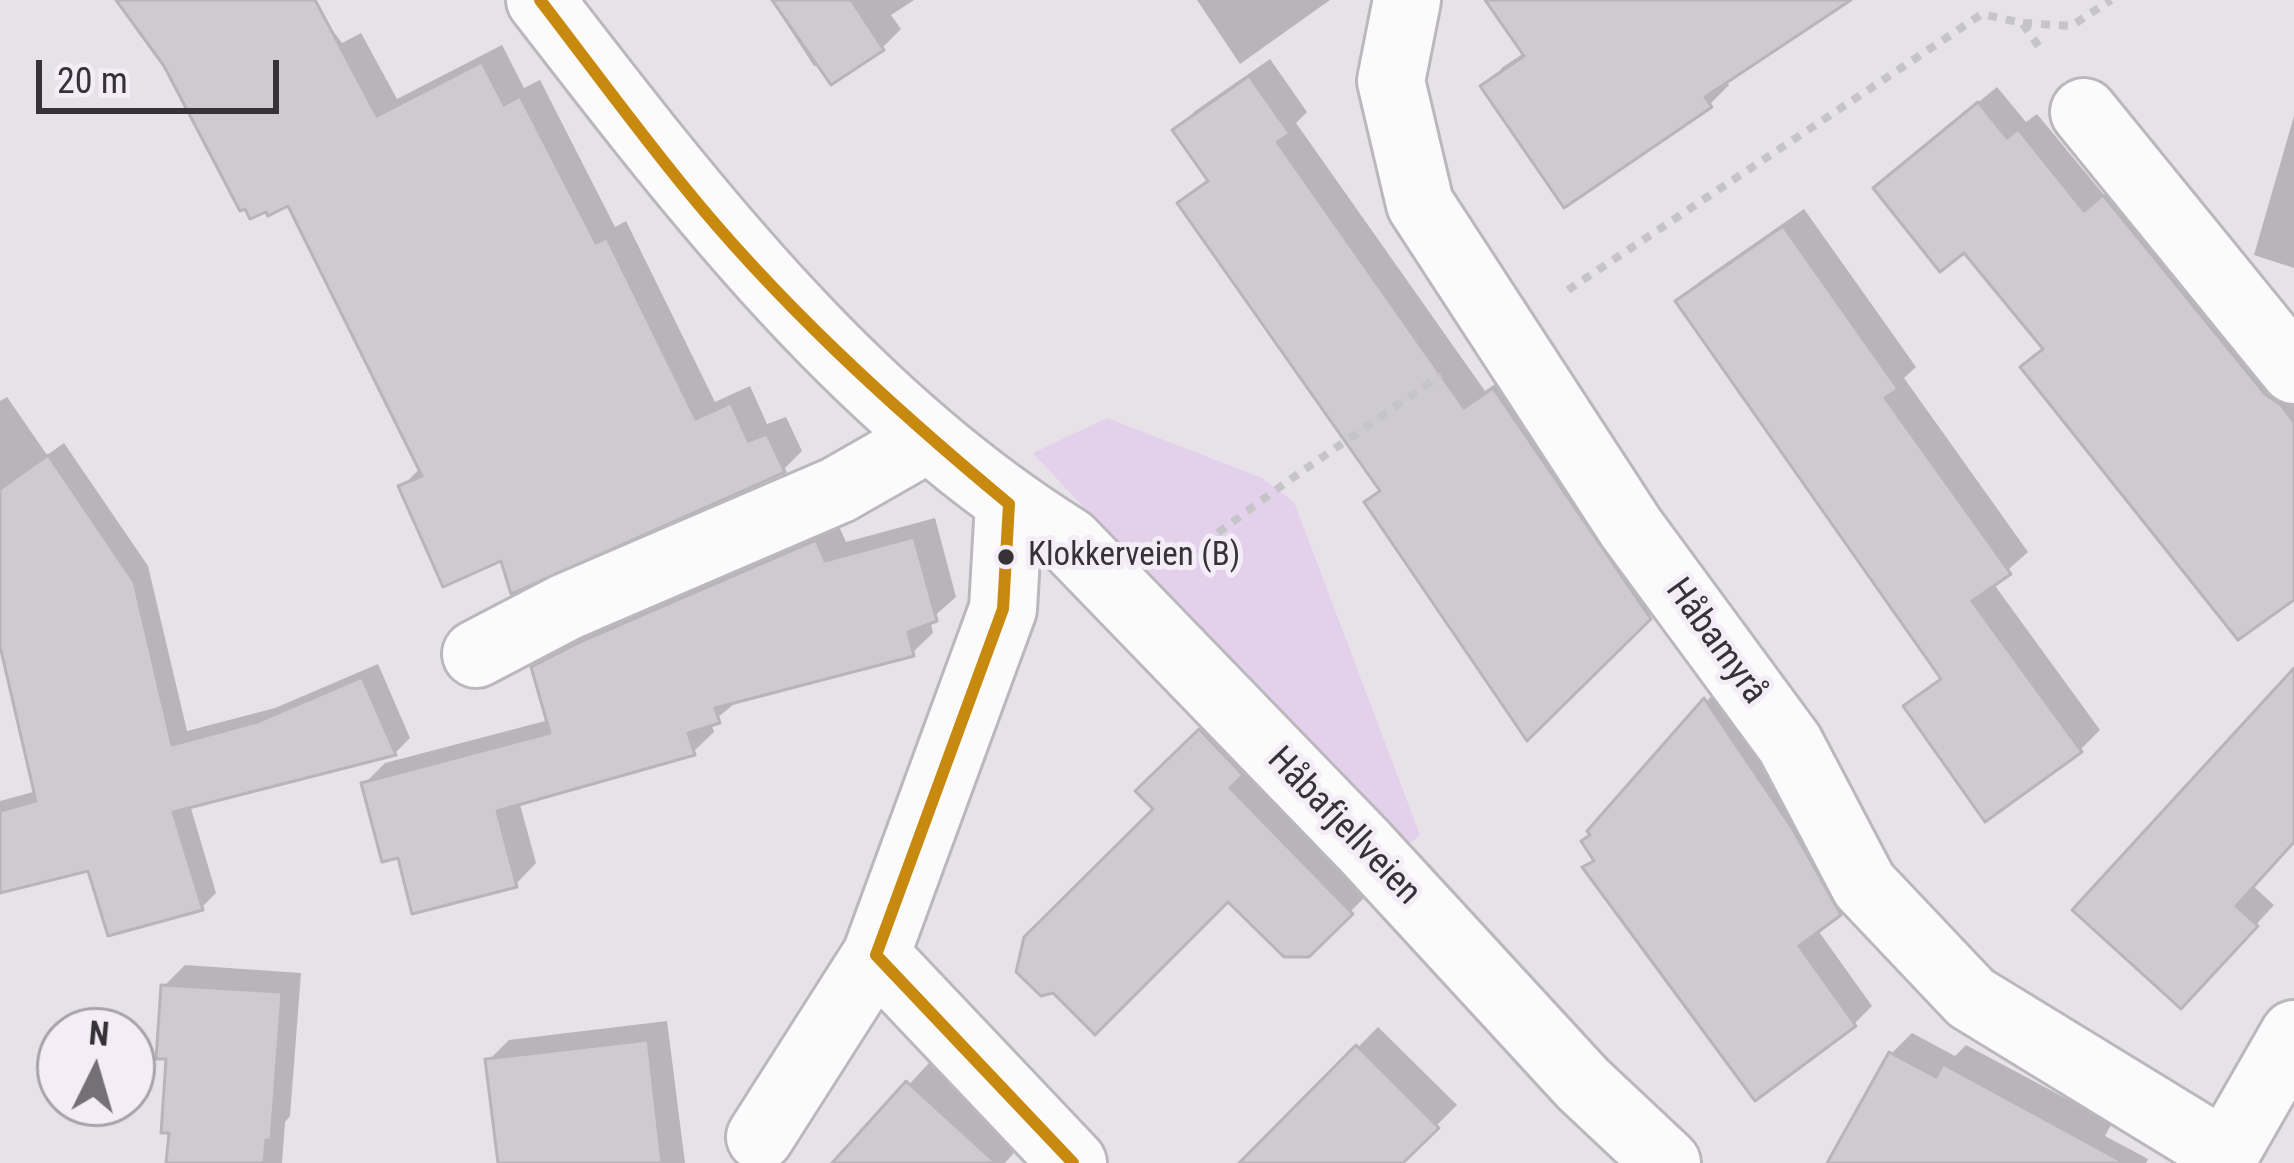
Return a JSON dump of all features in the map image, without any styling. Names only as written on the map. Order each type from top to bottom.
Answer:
[{"type":"street","name":"Håbafjellveien","points":[[540,0],[683,186],[813,327],[929,438],[1010,504],[1069,541],[1363,845],[1583,1084],[1667,1163]]},
{"type":"street","name":"Håbamyrå","points":[[1407,0],[1391,81],[1420,204],[1631,528],[1790,744],[1864,885],[1971,998],[2222,1158],[2294,1034]]},
{"type":"street","points":[[2084,112],[2294,370]]},
{"type":"street","points":[[476,654],[566,607],[838,490],[929,438]]},
{"type":"street","points":[[760,1136],[876,956],[1003,609],[1010,504]]},
{"type":"street","points":[[876,956],[1073,1163]]},
{"type":"path","points":[[1126,602],[1288,481],[1982,14],[2071,26],[2111,0]]},
{"type":"path","points":[[2022,23],[2084,112]]},
{"type":"shaded area","points":[[1107,418],[1262,478],[1294,502],[1420,835],[1402,850],[1033,453]]},
{"type":"building","points":[[116,0],[315,0],[377,116],[482,62],[504,105],[520,96],[596,243],[607,238],[696,419],[731,403],[748,441],[767,434],[785,472],[511,594],[501,561],[443,587],[398,486],[422,476],[288,206],[250,219],[245,209],[240,211],[164,66]]},
{"type":"building","points":[[772,0],[851,0],[884,50],[831,85]]},
{"type":"building","points":[[1485,0],[1851,0],[1705,97],[1712,107],[1564,208],[1480,86],[1524,56]]},
{"type":"building","points":[[1249,76],[1290,134],[1277,142],[1464,408],[1493,388],[1651,619],[1527,741],[1364,502],[1380,491],[1177,203],[1208,181],[1172,130]]},
{"type":"building","points":[[1978,102],[2007,138],[2018,129],[2084,211],[2103,195],[2265,394],[2294,422],[2294,600],[2238,640],[2020,367],[2043,349],[1964,253],[1940,272],[1873,188]]},
{"type":"building","points":[[1783,226],[1898,389],[1885,398],[2011,574],[1972,601],[2082,752],[1985,822],[1903,706],[1941,679],[1675,301]]},
{"type":"building","points":[[48,455],[134,582],[172,745],[257,722],[362,677],[396,755],[173,812],[203,910],[108,936],[88,871],[0,893],[0,811],[36,801],[0,646],[0,489]]},
{"type":"building","points":[[914,537],[937,621],[908,632],[914,656],[715,708],[720,723],[688,733],[695,755],[497,811],[517,887],[412,914],[398,858],[382,862],[361,783],[550,733],[531,667],[582,641],[816,540],[825,561]]},
{"type":"building","points":[[2294,668],[2294,842],[2236,906],[2258,926],[2181,1009],[2072,910]]},
{"type":"building","points":[[1704,698],[1792,828],[1841,915],[1799,946],[1856,1026],[1755,1101],[1582,867],[1594,861],[1581,841],[1590,835],[1587,831]]},
{"type":"building","points":[[1199,729],[1243,775],[1230,788],[1353,914],[1309,957],[1284,957],[1228,902],[1095,1035],[1053,993],[1041,996],[1016,972],[1024,937],[1153,809],[1135,791]]},
{"type":"building","points":[[161,985],[282,992],[271,1140],[266,1140],[264,1163],[166,1163],[169,1133],[161,1133],[166,1059],[156,1059]]},
{"type":"building","points":[[648,1040],[662,1163],[498,1163],[485,1059]]},
{"type":"building","points":[[1356,1045],[1439,1128],[1403,1163],[1239,1163]]},
{"type":"building","points":[[1889,1052],[1936,1077],[1943,1064],[2125,1163],[1827,1163]]},
{"type":"building","points":[[906,1081],[996,1163],[832,1163]]},
{"type":"transit line","points":[[540,0],[663,160],[756,269],[879,391],[1009,504],[1003,609],[876,955],[1073,1163]]},
{"type":"place","name":"Klokkerveien (B)","points":[[1006,557]]}]
